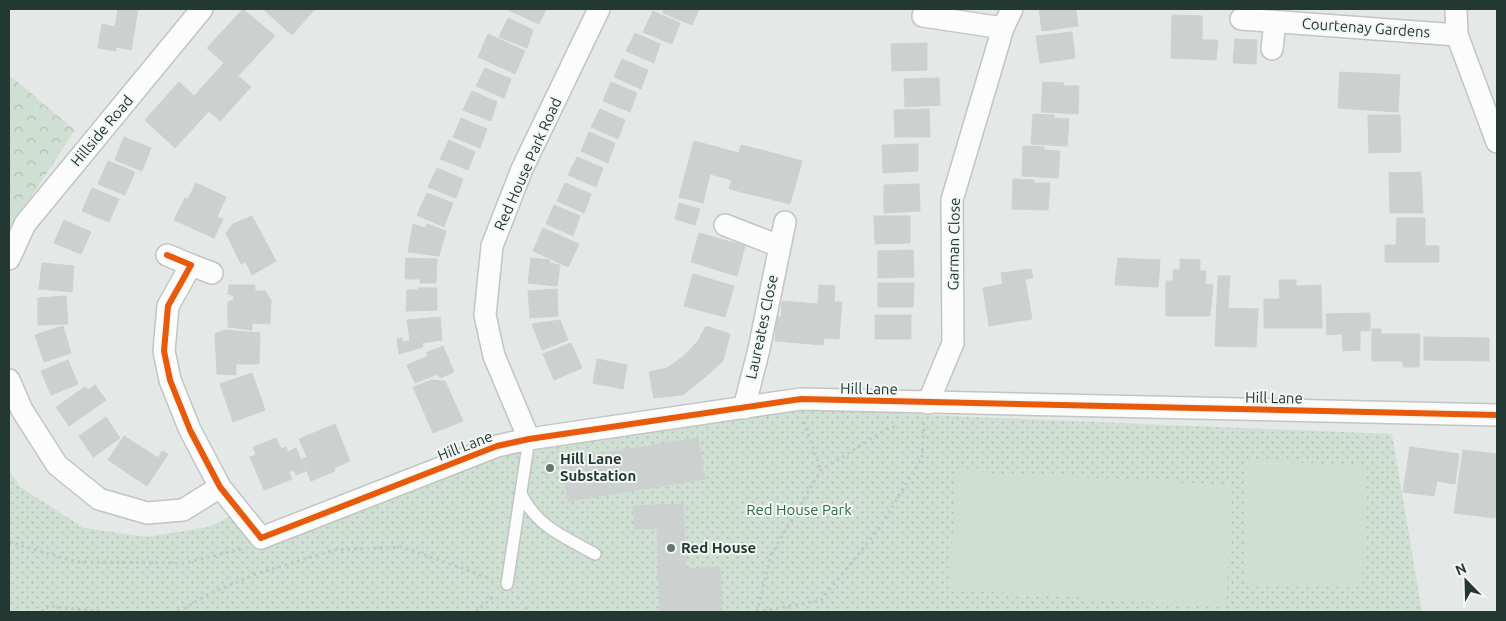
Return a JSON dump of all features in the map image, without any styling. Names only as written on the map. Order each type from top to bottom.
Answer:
[{"type":"street","name":"Hillside Road","points":[[9,259],[25,224],[202,9]]},
{"type":"street","name":"Red House Park Road","points":[[529,439],[494,356],[485,315],[492,246],[522,169],[599,9]]},
{"type":"street","points":[[1456,9],[1457,35],[1497,142]]},
{"type":"street","name":"Garman Close","points":[[923,16],[1008,18],[952,200],[953,343],[928,402]]},
{"type":"street","name":"Courtenay Gardens","points":[[1241,19],[1457,35]]},
{"type":"street","points":[[1272,49],[1275,22]]},
{"type":"street","name":"Laureates Close","points":[[744,408],[759,349],[785,222]]},
{"type":"street","points":[[725,225],[780,246]]},
{"type":"street","points":[[168,255],[212,273]]},
{"type":"street","points":[[191,265],[168,306],[164,351],[170,380],[190,430],[220,487],[261,538]]},
{"type":"street","points":[[9,380],[22,410],[56,465],[99,499],[147,513],[183,510],[220,487]]},
{"type":"street","name":"Hill Lane","points":[[261,538],[497,446],[529,439],[801,400],[1497,415]]},
{"type":"lane","points":[[507,584],[529,439]]},
{"type":"lane","points":[[521,494],[536,518],[547,527],[595,554]]},
{"type":"path","points":[[906,423],[887,429],[821,470],[771,555],[757,612],[821,600],[878,530],[922,458],[928,402]]},
{"type":"path","points":[[802,416],[821,470]]},
{"type":"path","points":[[9,542],[77,562],[184,563],[247,548],[261,538]]},
{"type":"path","points":[[178,612],[211,593],[256,574],[334,550],[402,547],[507,584]]},
{"type":"path","points":[[42,612],[47,606],[104,612]]},
{"type":"green space","points":[[9,75],[75,130],[9,231]]},
{"type":"green space","name":"Red House Park","points":[[799,407],[948,416],[1392,434],[1422,612],[9,612],[9,470],[20,487],[84,528],[146,537],[209,527],[233,515],[262,547],[514,451]]},
{"type":"green space","points":[[1247,459],[1367,467],[1362,587],[1245,586]]},
{"type":"green space","points":[[956,471],[1232,485],[1226,607],[950,589]]},
{"type":"building","points":[[118,9],[138,9],[131,50],[116,47],[116,51],[98,48],[102,24],[115,27]]},
{"type":"building","points":[[243,9],[275,36],[238,76],[251,87],[220,121],[209,111],[175,148],[145,120],[179,82],[194,96],[224,63],[207,48]]},
{"type":"building","points":[[263,9],[315,9],[292,35]]},
{"type":"building","points":[[509,9],[546,9],[539,24]]},
{"type":"building","points":[[664,9],[699,9],[692,25],[663,13]]},
{"type":"building","points":[[1039,9],[1076,9],[1078,26],[1042,31]]},
{"type":"building","points":[[653,11],[680,23],[672,44],[643,32]]},
{"type":"building","points":[[1172,15],[1202,16],[1202,40],[1218,40],[1216,60],[1171,58]]},
{"type":"building","points":[[508,18],[533,30],[527,48],[499,37]]},
{"type":"building","points":[[1072,32],[1075,58],[1040,63],[1036,36]]},
{"type":"building","points":[[635,33],[660,44],[654,63],[626,51]]},
{"type":"building","points":[[488,34],[525,51],[515,74],[478,57]]},
{"type":"building","points":[[1235,39],[1257,40],[1256,64],[1233,63]]},
{"type":"building","points":[[927,43],[927,70],[892,71],[891,44]]},
{"type":"building","points":[[622,59],[648,70],[641,89],[614,77]]},
{"type":"building","points":[[485,68],[511,79],[504,98],[476,86]]},
{"type":"building","points":[[1340,72],[1400,75],[1398,112],[1338,108]]},
{"type":"building","points":[[939,78],[940,105],[905,107],[904,79]]},
{"type":"building","points":[[611,82],[637,93],[630,112],[603,101]]},
{"type":"building","points":[[1043,82],[1064,83],[1063,86],[1079,86],[1078,114],[1041,112]]},
{"type":"building","points":[[472,91],[497,102],[491,121],[463,110]]},
{"type":"building","points":[[600,109],[625,120],[618,139],[591,127]]},
{"type":"building","points":[[929,109],[930,137],[895,137],[894,110]]},
{"type":"building","points":[[1033,114],[1054,115],[1054,118],[1069,119],[1067,146],[1031,144]]},
{"type":"building","points":[[1368,115],[1400,115],[1401,152],[1369,153]]},
{"type":"building","points":[[461,118],[487,129],[480,148],[453,137]]},
{"type":"building","points":[[589,132],[615,143],[608,163],[581,151]]},
{"type":"building","points":[[124,137],[151,148],[142,171],[115,160]]},
{"type":"building","points":[[449,140],[475,152],[468,170],[440,159]]},
{"type":"building","points":[[694,141],[739,153],[732,180],[710,174],[703,203],[679,197]]},
{"type":"building","points":[[918,144],[918,171],[883,173],[882,145]]},
{"type":"building","points":[[741,145],[773,153],[762,197],[729,189]]},
{"type":"building","points":[[1023,146],[1044,147],[1044,150],[1060,151],[1058,178],[1022,176]]},
{"type":"building","points":[[773,153],[802,161],[790,204],[762,197]]},
{"type":"building","points":[[577,157],[603,168],[596,187],[568,175]]},
{"type":"building","points":[[108,161],[135,172],[125,195],[98,184]]},
{"type":"building","points":[[437,168],[463,179],[456,198],[428,187]]},
{"type":"building","points":[[1421,172],[1423,213],[1390,213],[1389,173]]},
{"type":"building","points":[[1013,179],[1034,180],[1034,183],[1050,183],[1048,210],[1012,209]]},
{"type":"building","points":[[196,183],[226,197],[217,217],[223,219],[214,238],[174,220],[185,198],[188,199]]},
{"type":"building","points":[[565,183],[591,194],[584,213],[557,201]]},
{"type":"building","points":[[919,184],[920,211],[884,213],[884,185]]},
{"type":"building","points":[[92,188],[119,199],[109,222],[82,211]]},
{"type":"building","points":[[427,193],[453,203],[444,227],[417,215]]},
{"type":"building","points":[[679,203],[700,209],[695,225],[675,219]]},
{"type":"building","points":[[554,205],[580,216],[573,236],[546,224]]},
{"type":"building","points":[[252,216],[276,261],[252,275],[246,262],[241,264],[226,233],[233,224]]},
{"type":"building","points":[[874,216],[910,216],[910,243],[875,244]]},
{"type":"building","points":[[1397,218],[1425,218],[1425,246],[1439,246],[1439,262],[1385,262],[1385,245],[1396,245]]},
{"type":"building","points":[[64,220],[91,232],[81,254],[54,243]]},
{"type":"building","points":[[413,224],[425,228],[427,224],[446,231],[439,256],[408,252]]},
{"type":"building","points":[[543,228],[579,244],[568,267],[533,251]]},
{"type":"building","points":[[699,233],[745,246],[737,276],[691,262]]},
{"type":"building","points":[[913,250],[914,277],[878,278],[878,251]]},
{"type":"building","points":[[406,258],[437,259],[436,283],[420,283],[420,279],[405,279]]},
{"type":"building","points":[[531,258],[550,260],[549,263],[560,265],[557,286],[528,283]]},
{"type":"building","points":[[1118,258],[1160,260],[1158,287],[1115,285]]},
{"type":"building","points":[[1180,259],[1200,260],[1200,271],[1206,271],[1205,284],[1213,285],[1210,316],[1166,316],[1166,281],[1173,281],[1173,270],[1180,270]]},
{"type":"building","points":[[42,263],[74,266],[72,292],[39,289]]},
{"type":"building","points":[[1031,269],[1033,278],[1025,279],[1032,319],[989,326],[983,288],[1003,284],[1001,273]]},
{"type":"building","points":[[693,274],[734,286],[725,317],[684,306]]},
{"type":"building","points":[[1218,276],[1230,276],[1228,308],[1258,309],[1256,347],[1215,346]]},
{"type":"building","points":[[1279,280],[1296,280],[1296,286],[1321,285],[1322,328],[1264,328],[1264,299],[1280,299]]},
{"type":"building","points":[[878,283],[914,283],[913,307],[878,307]]},
{"type":"building","points":[[229,285],[255,285],[255,291],[265,291],[271,300],[270,324],[252,323],[252,330],[228,327],[228,302],[233,300],[234,296],[228,294]]},
{"type":"building","points":[[819,285],[835,286],[834,302],[842,302],[839,339],[824,338],[823,345],[775,341],[776,317],[781,317],[782,301],[818,304]]},
{"type":"building","points":[[418,288],[437,288],[437,310],[406,311],[407,290],[418,290]]},
{"type":"building","points":[[557,289],[558,316],[530,318],[528,291]]},
{"type":"building","points":[[66,296],[68,324],[38,325],[38,298]]},
{"type":"building","points":[[1370,313],[1370,331],[1360,331],[1360,350],[1343,351],[1342,334],[1327,335],[1326,314]]},
{"type":"building","points":[[875,315],[911,315],[911,339],[875,339]]},
{"type":"building","points":[[440,317],[442,340],[422,343],[423,347],[399,354],[397,339],[402,338],[403,342],[410,341],[407,320]]},
{"type":"building","points":[[560,320],[568,340],[542,350],[532,324]]},
{"type":"building","points":[[63,326],[71,353],[44,362],[35,335]]},
{"type":"building","points":[[706,326],[730,334],[723,361],[704,378],[684,356],[698,341]]},
{"type":"building","points":[[1372,329],[1381,329],[1381,334],[1420,334],[1419,367],[1403,367],[1403,361],[1372,361]]},
{"type":"building","points":[[224,330],[260,333],[259,364],[236,364],[236,375],[217,374],[215,334]]},
{"type":"building","points":[[1424,337],[1489,338],[1489,361],[1424,360]]},
{"type":"building","points":[[571,343],[582,368],[554,380],[543,354]]},
{"type":"building","points":[[443,346],[454,372],[440,378],[438,374],[415,383],[407,365],[428,356],[426,353]]},
{"type":"building","points":[[684,356],[704,378],[683,395],[654,398],[649,372],[667,368]]},
{"type":"building","points":[[597,359],[627,365],[623,389],[593,383]]},
{"type":"building","points":[[68,360],[78,384],[51,395],[41,371]]},
{"type":"building","points":[[252,373],[265,410],[233,422],[220,384]]},
{"type":"building","points":[[432,380],[445,381],[463,421],[433,433],[413,387]]},
{"type":"building","points":[[95,385],[106,400],[69,426],[56,407],[85,387],[88,390]]},
{"type":"building","points":[[106,417],[120,438],[93,457],[79,436]]},
{"type":"building","points":[[335,424],[350,461],[334,468],[335,471],[311,481],[302,459],[307,457],[299,439]]},
{"type":"building","points":[[124,436],[158,458],[162,451],[168,454],[147,486],[108,460]]},
{"type":"building","points":[[276,438],[281,449],[286,447],[288,452],[296,448],[306,471],[296,475],[294,470],[289,472],[292,479],[264,490],[250,457],[256,455],[253,447]]},
{"type":"building","points":[[698,438],[705,479],[568,501],[561,460]]},
{"type":"building","points":[[1410,447],[1459,454],[1455,484],[1437,481],[1434,496],[1403,492]]},
{"type":"building","points":[[1463,450],[1497,454],[1495,518],[1454,513]]},
{"type":"building","name":"Hill Lane Substation","points":[[544,462],[556,462],[556,474],[545,475]]},
{"type":"building","name":"Red House","points":[[683,504],[686,569],[720,567],[722,612],[660,612],[657,528],[634,529],[633,506]]},
{"type":"cycle path","points":[[167,255],[191,265],[168,306],[164,351],[170,380],[190,430],[220,487],[261,538],[497,446],[529,439],[801,399],[1497,415]]},
{"type":"place","name":"Hill Lane Substation","points":[[550,468]]},
{"type":"place","name":"Red House","points":[[671,548]]}]
